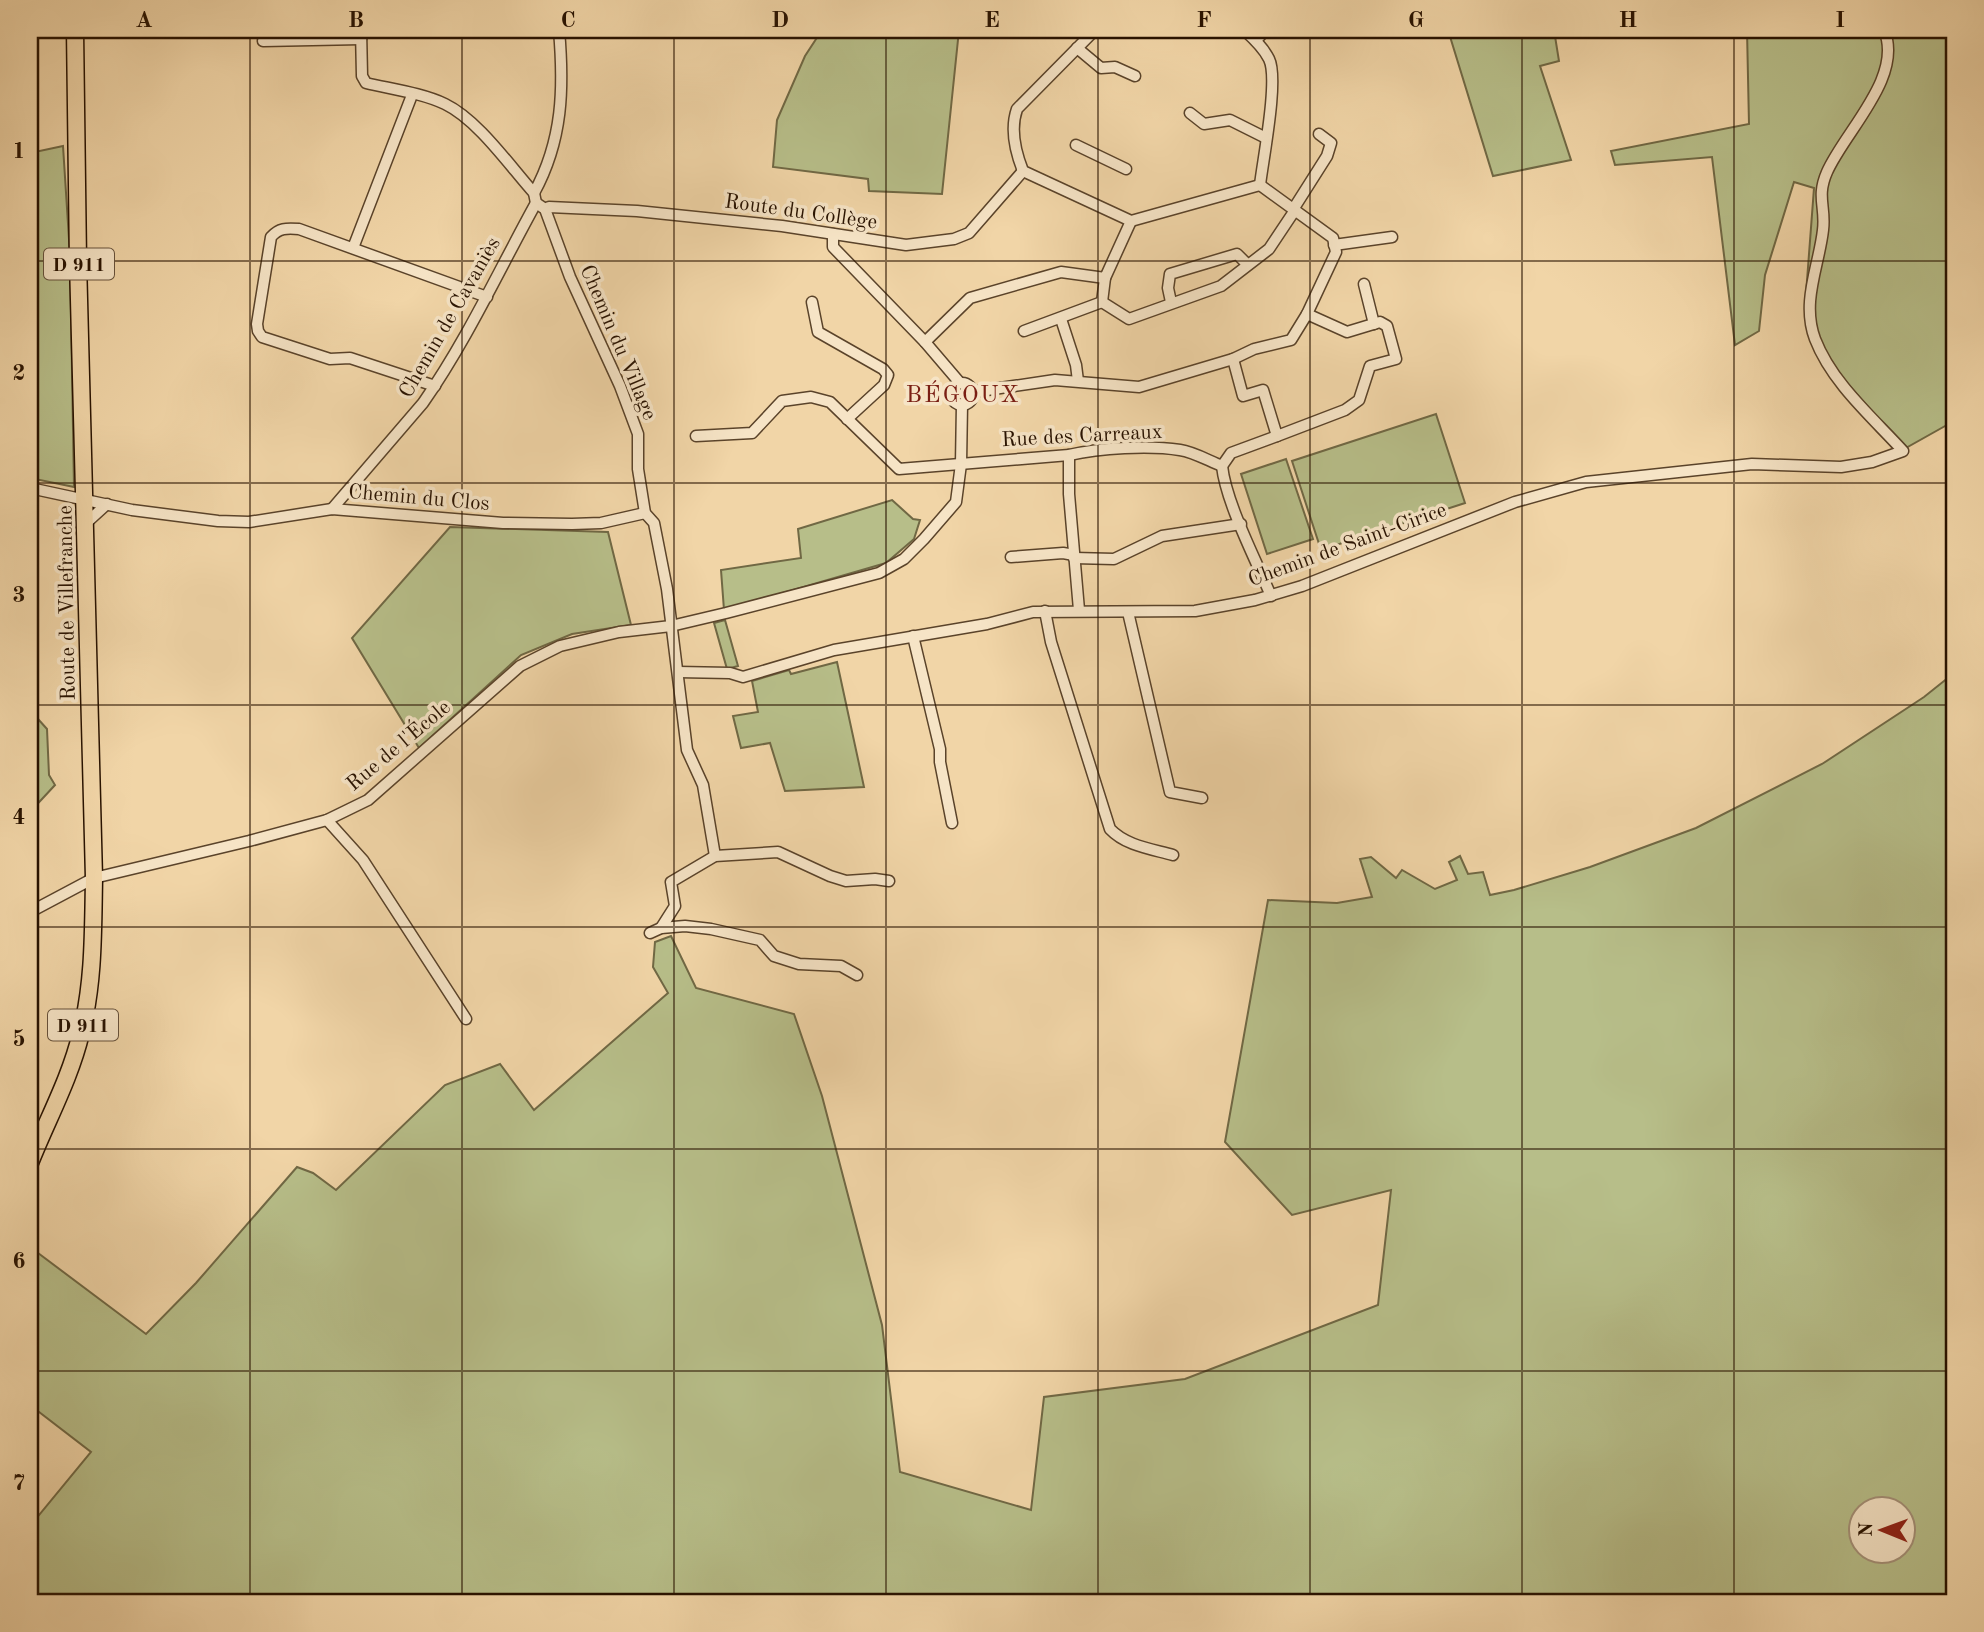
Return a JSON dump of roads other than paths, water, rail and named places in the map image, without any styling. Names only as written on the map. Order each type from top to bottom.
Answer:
[{"type":"main road","name":"Route de Villefranche","points":[[30,1163],[67,1079],[81,1035],[92,972],[94,878],[75,30]]},
{"type":"street","name":"Chemin de Cavaniès","points":[[332,509],[435,386],[487,297],[538,201],[542,178],[559,124],[563,78],[559,30]]},
{"type":"street","points":[[1095,30],[1017,109],[1012,122],[1017,157],[1023,171],[1131,221],[1260,185]]},
{"type":"street","points":[[1244,30],[1256,40],[1269,59],[1272,69],[1260,185]]},
{"type":"street","points":[[1256,40],[1266,30]]},
{"type":"street","name":"Chemin de Saint-Cirice","points":[[678,672],[730,673],[743,677],[834,650],[987,624],[1033,611],[1195,611],[1271,596],[1302,586],[1515,502],[1587,482],[1752,464],[1841,467],[1872,462],[1903,451],[1843,386],[1814,337],[1810,312],[1810,289],[1824,226],[1821,190],[1828,171],[1882,79],[1888,53],[1884,30]]},
{"type":"street","points":[[262,41],[361,34],[362,76],[366,83],[442,103],[456,110],[483,135],[538,201]]},
{"type":"street","points":[[1077,48],[1101,68],[1115,67],[1135,76]]},
{"type":"street","points":[[353,248],[412,95]]},
{"type":"street","points":[[1189,113],[1205,124],[1230,120],[1266,138]]},
{"type":"street","points":[[1102,302],[1129,319],[1221,286],[1269,249],[1327,156],[1331,143],[1319,134]]},
{"type":"street","points":[[1076,145],[1126,169]]},
{"type":"street","name":"Route du Collège","points":[[538,201],[549,207],[637,211],[906,245],[954,239],[969,233],[1023,171]]},
{"type":"street","points":[[973,392],[1055,380],[1139,387],[1233,359],[1254,349],[1291,340],[1307,314],[1336,252],[1334,238],[1260,185]]},
{"type":"street","name":"Chemin du Village","points":[[538,201],[638,433],[639,469],[645,513],[654,523],[667,589],[687,750],[703,785],[715,856]]},
{"type":"street","points":[[1102,302],[1105,278],[1131,221]]},
{"type":"street","points":[[435,386],[350,359],[330,359],[262,337],[258,331],[271,237],[277,230],[299,229],[487,297]]},
{"type":"street","points":[[832,234],[833,247],[925,342],[960,383]]},
{"type":"street","points":[[1335,245],[1392,237]]},
{"type":"street","points":[[1171,302],[1168,288],[1170,274],[1237,254],[1247,264]]},
{"type":"street","points":[[925,342],[970,298],[1061,272],[1105,278]]},
{"type":"street","points":[[1364,284],[1374,324]]},
{"type":"street","points":[[812,302],[818,332],[883,369],[888,375],[884,385],[847,419]]},
{"type":"street","points":[[1024,331],[1102,302]]},
{"type":"street","points":[[1271,596],[1241,524],[1223,476],[1222,466],[1231,453],[1345,410],[1359,400],[1370,366],[1396,359],[1387,326],[1380,322],[1347,332],[1307,314]]},
{"type":"street","points":[[1061,319],[1076,365],[1078,381]]},
{"type":"street","points":[[1233,359],[1243,396],[1263,390],[1277,436]]},
{"type":"street","points":[[960,383],[966,383],[973,392],[971,401],[962,404],[957,403],[951,394],[952,389],[960,383]]},
{"type":"street","name":"Rue des Carreaux","points":[[696,436],[752,433],[782,401],[811,397],[830,402],[899,469],[1069,455],[1093,450],[1172,449],[1182,450],[1222,466]]},
{"type":"street","name":"Rue de l'École","points":[[30,912],[94,878],[327,820],[368,800],[520,666],[560,646],[619,632],[671,626],[879,573],[904,559],[956,502],[961,464],[962,404]]},
{"type":"street","points":[[1069,455],[1079,610]]},
{"type":"street","name":"Chemin du Clos","points":[[30,488],[132,510],[218,522],[249,522],[332,509],[503,523],[563,524],[601,523],[645,513]]},
{"type":"street","points":[[85,525],[107,504]]},
{"type":"street","points":[[1011,556],[1063,553],[1114,559],[1162,536],[1241,524]]},
{"type":"street","points":[[1045,611],[1051,642],[1110,829],[1118,837],[1134,845],[1173,855]]},
{"type":"street","points":[[1128,612],[1170,792],[1202,798]]},
{"type":"street","points":[[913,636],[940,749],[952,823]]},
{"type":"street","points":[[327,820],[363,860],[466,1019]]},
{"type":"street","points":[[661,928],[675,906],[671,882],[715,856],[778,852],[846,881],[889,881]]},
{"type":"street","points":[[650,933],[661,928],[685,926],[711,929],[760,940],[774,956],[799,964],[841,966],[857,975]]},
{"type":"district","name":"BÉGOUX","points":[[963,394]]}]
